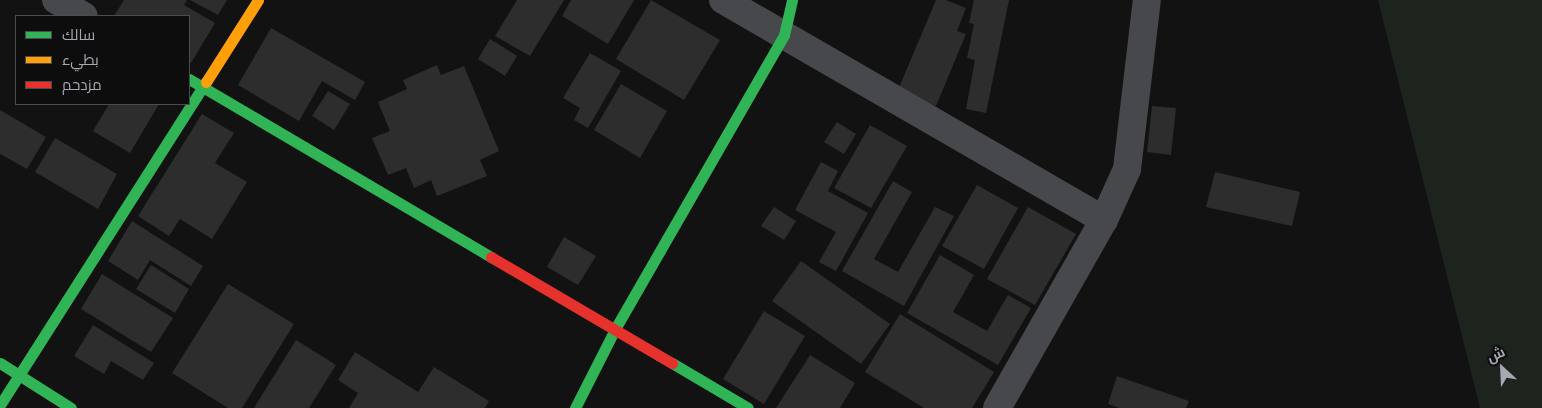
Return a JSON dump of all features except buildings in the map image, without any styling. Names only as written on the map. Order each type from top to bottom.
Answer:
[{"type":"main road","points":[[0,405],[258,0]]},
{"type":"main road","points":[[575,408],[615,329],[784,35],[792,0]]},
{"type":"main road","points":[[190,79],[748,408]]},
{"type":"main road","points":[[0,363],[71,408]]},
{"type":"street","points":[[56,0],[82,15]]},
{"type":"street","points":[[722,0],[1104,220]]},
{"type":"street","points":[[997,408],[1104,220],[1127,169],[1147,0]]},
{"type":"shaded area","points":[[1378,0],[1542,0],[1542,408],[1480,408]]},
{"type":"traffic: fast","points":[[575,408],[615,329],[784,35],[792,0]]},
{"type":"traffic: fast","points":[[190,80],[491,257]]},
{"type":"traffic: fast","points":[[0,405],[206,82]]},
{"type":"traffic: fast","points":[[0,363],[71,408]]},
{"type":"traffic: fast","points":[[672,363],[748,408]]},
{"type":"traffic: slow","points":[[206,82],[258,0]]},
{"type":"traffic: jam","points":[[491,257],[672,363]]}]
